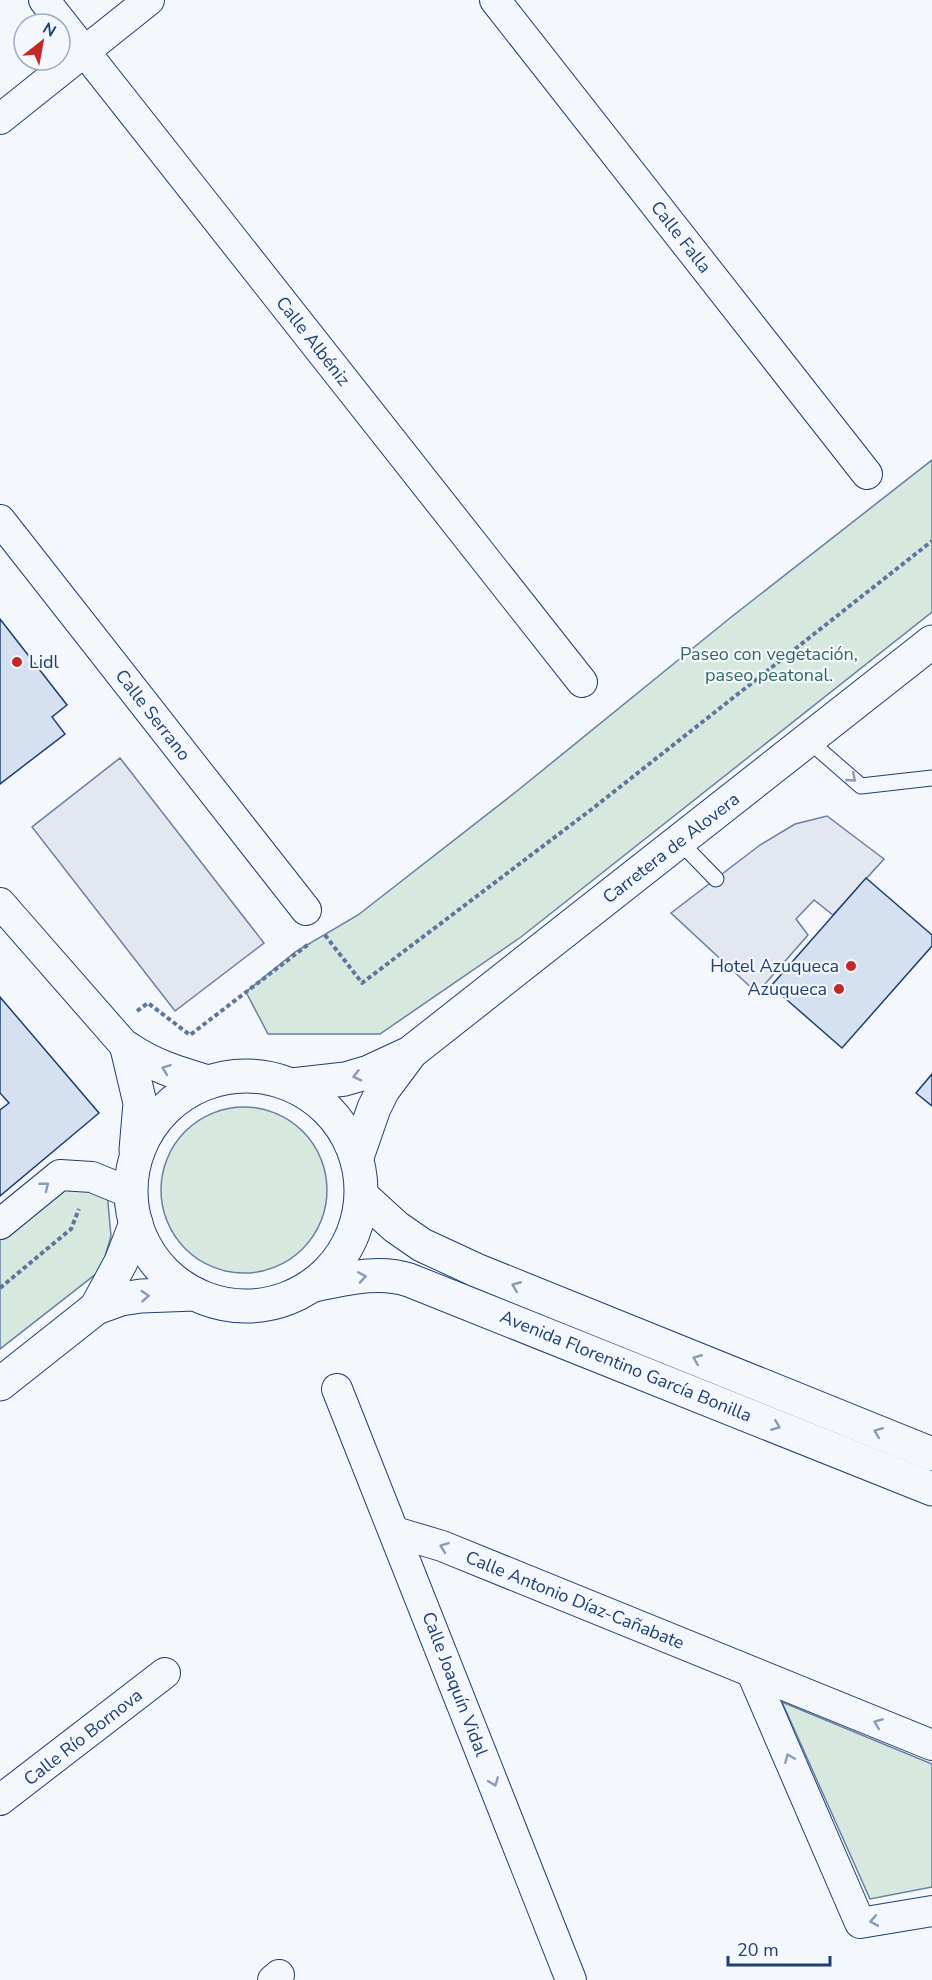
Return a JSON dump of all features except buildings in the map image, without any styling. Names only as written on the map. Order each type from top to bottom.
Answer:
[{"type":"street","name":"Calle Albéniz","points":[[44,0],[582,682]]},
{"type":"street","points":[[0,118],[149,0]]},
{"type":"street","name":"Calle Falla","points":[[495,0],[867,474]]},
{"type":"street","name":"Calle Serrano","points":[[0,520],[306,910]]},
{"type":"street","name":"Carretera de Alovera","points":[[292,1085],[345,1079],[369,1072],[410,1053],[932,642]]},
{"type":"street","points":[[0,903],[128,1033],[149,1063],[208,1082]]},
{"type":"street","points":[[96,1308],[121,1262],[133,1208],[140,1103],[128,1033]]},
{"type":"street","name":"Carretera de Alovera","points":[[357,1157],[379,1099],[410,1053]]},
{"type":"street","points":[[0,1224],[60,1175],[92,1177],[133,1208],[149,1252],[169,1276],[195,1294],[225,1304],[256,1306],[286,1299],[314,1284],[338,1260],[355,1230],[362,1196],[357,1157],[342,1127],[320,1102],[292,1085],[265,1077],[236,1076],[208,1082],[176,1100],[150,1126],[135,1161]]},
{"type":"street","name":"Avenida Florentino García Bonilla","points":[[362,1196],[396,1227],[423,1245],[476,1270],[932,1454]]},
{"type":"street","name":"Avenida Florentino García Bonilla","points":[[314,1284],[393,1274],[932,1489]]},
{"type":"street","points":[[0,1384],[96,1308],[121,1299],[141,1296],[195,1294]]},
{"type":"street","name":"Calle Joaquín Vidal","points":[[337,1389],[572,1980]]},
{"type":"street","name":"Calle Antonio Díaz-Cañabate","points":[[395,1532],[442,1546],[932,1745]]},
{"type":"street","name":"Calle Río Bornova","points":[[0,1800],[165,1673]]},
{"type":"street","points":[[752,1673],[860,1923],[932,1911]]},
{"type":"lane","points":[[808,740],[861,786],[932,778]]},
{"type":"lane","points":[[679,841],[716,879]]},
{"type":"path","points":[[128,1033],[148,1003],[190,1035],[324,933],[362,983],[592,809],[932,541]]},
{"type":"green space","name":"Paseo con vegetación, paseo peatonal.","points":[[932,460],[932,612],[521,937],[380,1034],[268,1034],[246,992],[295,952],[358,915]]},
{"type":"green space","points":[[244,1107],[276,1113],[303,1131],[321,1158],[327,1190],[321,1222],[303,1249],[276,1267],[244,1273],[212,1267],[185,1249],[167,1222],[161,1190],[167,1158],[185,1131],[212,1113]]},
{"type":"green space","points":[[77,1175],[106,1181],[111,1236],[101,1270],[0,1349],[0,1238]]},
{"type":"green space","points":[[782,1702],[932,1764],[932,1887],[870,1899]]},
{"type":"shaded area","points":[[120,758],[264,943],[175,1011],[32,827]]},
{"type":"shaded area","points":[[827,816],[884,859],[833,915],[814,900],[796,919],[808,935],[757,993],[671,913],[760,845],[795,824]]},
{"type":"place","name":"Lidl","points":[[17,662]]},
{"type":"place","name":"Hotel Azuqueca","points":[[851,966]]},
{"type":"place","name":"Azuqueca","points":[[839,989]]}]
